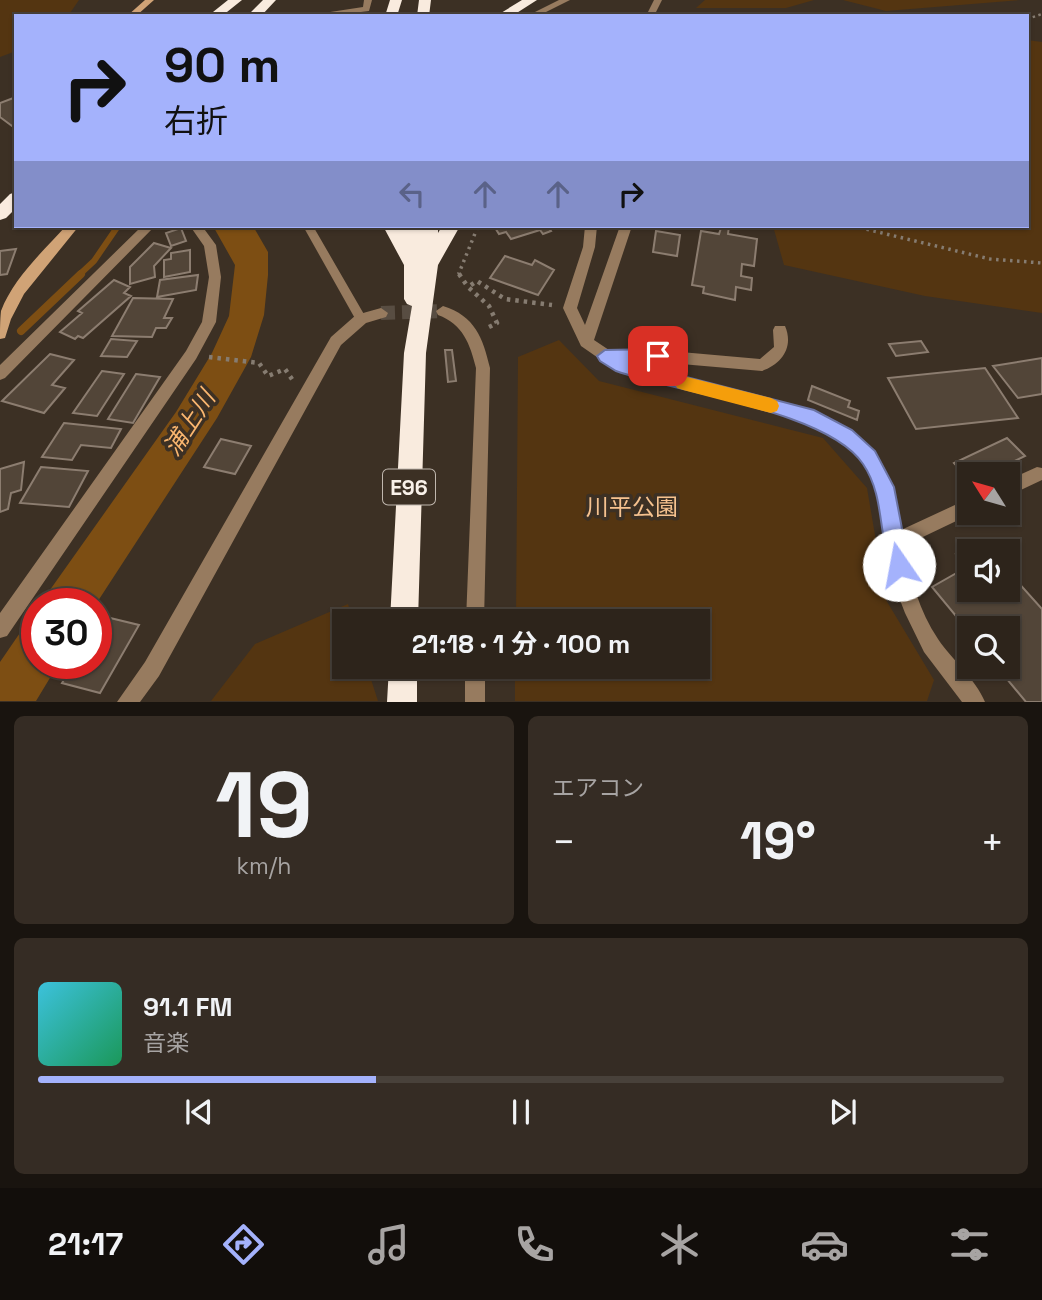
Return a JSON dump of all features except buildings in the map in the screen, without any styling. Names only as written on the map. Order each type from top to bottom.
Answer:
[{"type":"highway","points":[[217,14],[236,0]]},
{"type":"highway","points":[[226,14],[245,0]]},
{"type":"highway","points":[[255,14],[270,0]]},
{"type":"highway","points":[[506,14],[531,0]]},
{"type":"highway","points":[[0,199],[14,186]]},
{"type":"highway","points":[[0,214],[14,200]]},
{"type":"highway","points":[[393,228],[420,269],[450,228]]},
{"type":"highway","name":"E96","points":[[412,228],[420,269]]},
{"type":"highway","name":"E96","points":[[404,609],[420,269],[429,228]]},
{"type":"highway","points":[[401,702],[402,679]]},
{"type":"street","points":[[133,14],[150,0]]},
{"type":"street","points":[[535,14],[566,0]]},
{"type":"street","points":[[0,334],[2,321],[33,271],[71,228]]},
{"type":"street","points":[[0,374],[147,228]]},
{"type":"street","points":[[0,629],[191,355],[209,322],[215,276],[210,245],[197,228]]},
{"type":"street","points":[[591,228],[589,247],[570,308],[586,342],[622,367],[814,417],[846,435],[869,457],[884,487],[904,587],[914,613],[931,645],[975,702]]},
{"type":"street","points":[[586,342],[625,228]]},
{"type":"street","points":[[443,311],[453,313],[465,323],[479,349],[482,368],[475,609]]},
{"type":"street","points":[[127,702],[152,669],[336,341],[361,319],[381,313]]},
{"type":"street","points":[[605,356],[658,356],[762,365],[775,358],[781,349],[783,340],[780,330]]},
{"type":"street","points":[[1020,482],[1037,474]]},
{"type":"street","points":[[894,542],[957,512]]},
{"type":"street","points":[[475,679],[475,702]]},
{"type":"lane","points":[[325,14],[366,9],[368,0]]},
{"type":"lane","points":[[309,228],[361,319]]},
{"type":"path","points":[[472,337],[497,323],[489,306],[459,273],[477,228]]},
{"type":"path","points":[[861,228],[990,259],[1042,263]]},
{"type":"path","points":[[468,286],[477,281],[505,299],[570,308]]},
{"type":"path","points":[[206,357],[259,363],[268,376],[285,369],[304,398]]},
{"type":"green space","points":[[0,0],[79,0],[69,14],[14,14],[14,52],[0,57]]},
{"type":"green space","points":[[705,0],[814,0],[786,8],[696,8]]},
{"type":"green space","points":[[843,0],[1020,0],[886,11]]},
{"type":"green space","points":[[1029,40],[1042,42],[1042,313],[925,296],[784,265],[774,228],[1029,228]]},
{"type":"green space","name":"川平公園","points":[[559,340],[599,381],[823,438],[867,488],[886,600],[934,680],[927,701],[515,701],[515,679],[710,679],[710,609],[516,609],[518,357]]},
{"type":"green space","points":[[348,604],[349,609],[336,609]]},
{"type":"green space","points":[[332,611],[332,679],[371,679],[378,701],[211,701],[255,644]]},
{"type":"water","name":"浦上川","points":[[214,228],[254,228],[268,252],[264,315],[251,357],[217,418],[106,588],[51,588],[176,412],[212,353],[229,316],[235,265]]},
{"type":"water","points":[[21,631],[21,679],[49,679],[36,701],[0,701],[0,662]]},
{"type":"waterway","points":[[79,275],[94,261],[117,228]]},
{"type":"waterway","points":[[21,331],[81,274]]},
{"type":"tunnel","points":[[381,313],[443,311]]},
{"type":"slow traffic","points":[[683,383],[771,406]]},
{"type":"route","points":[[658,356],[605,356],[622,367],[814,417],[846,435],[869,457],[884,487],[899,565]]}]
